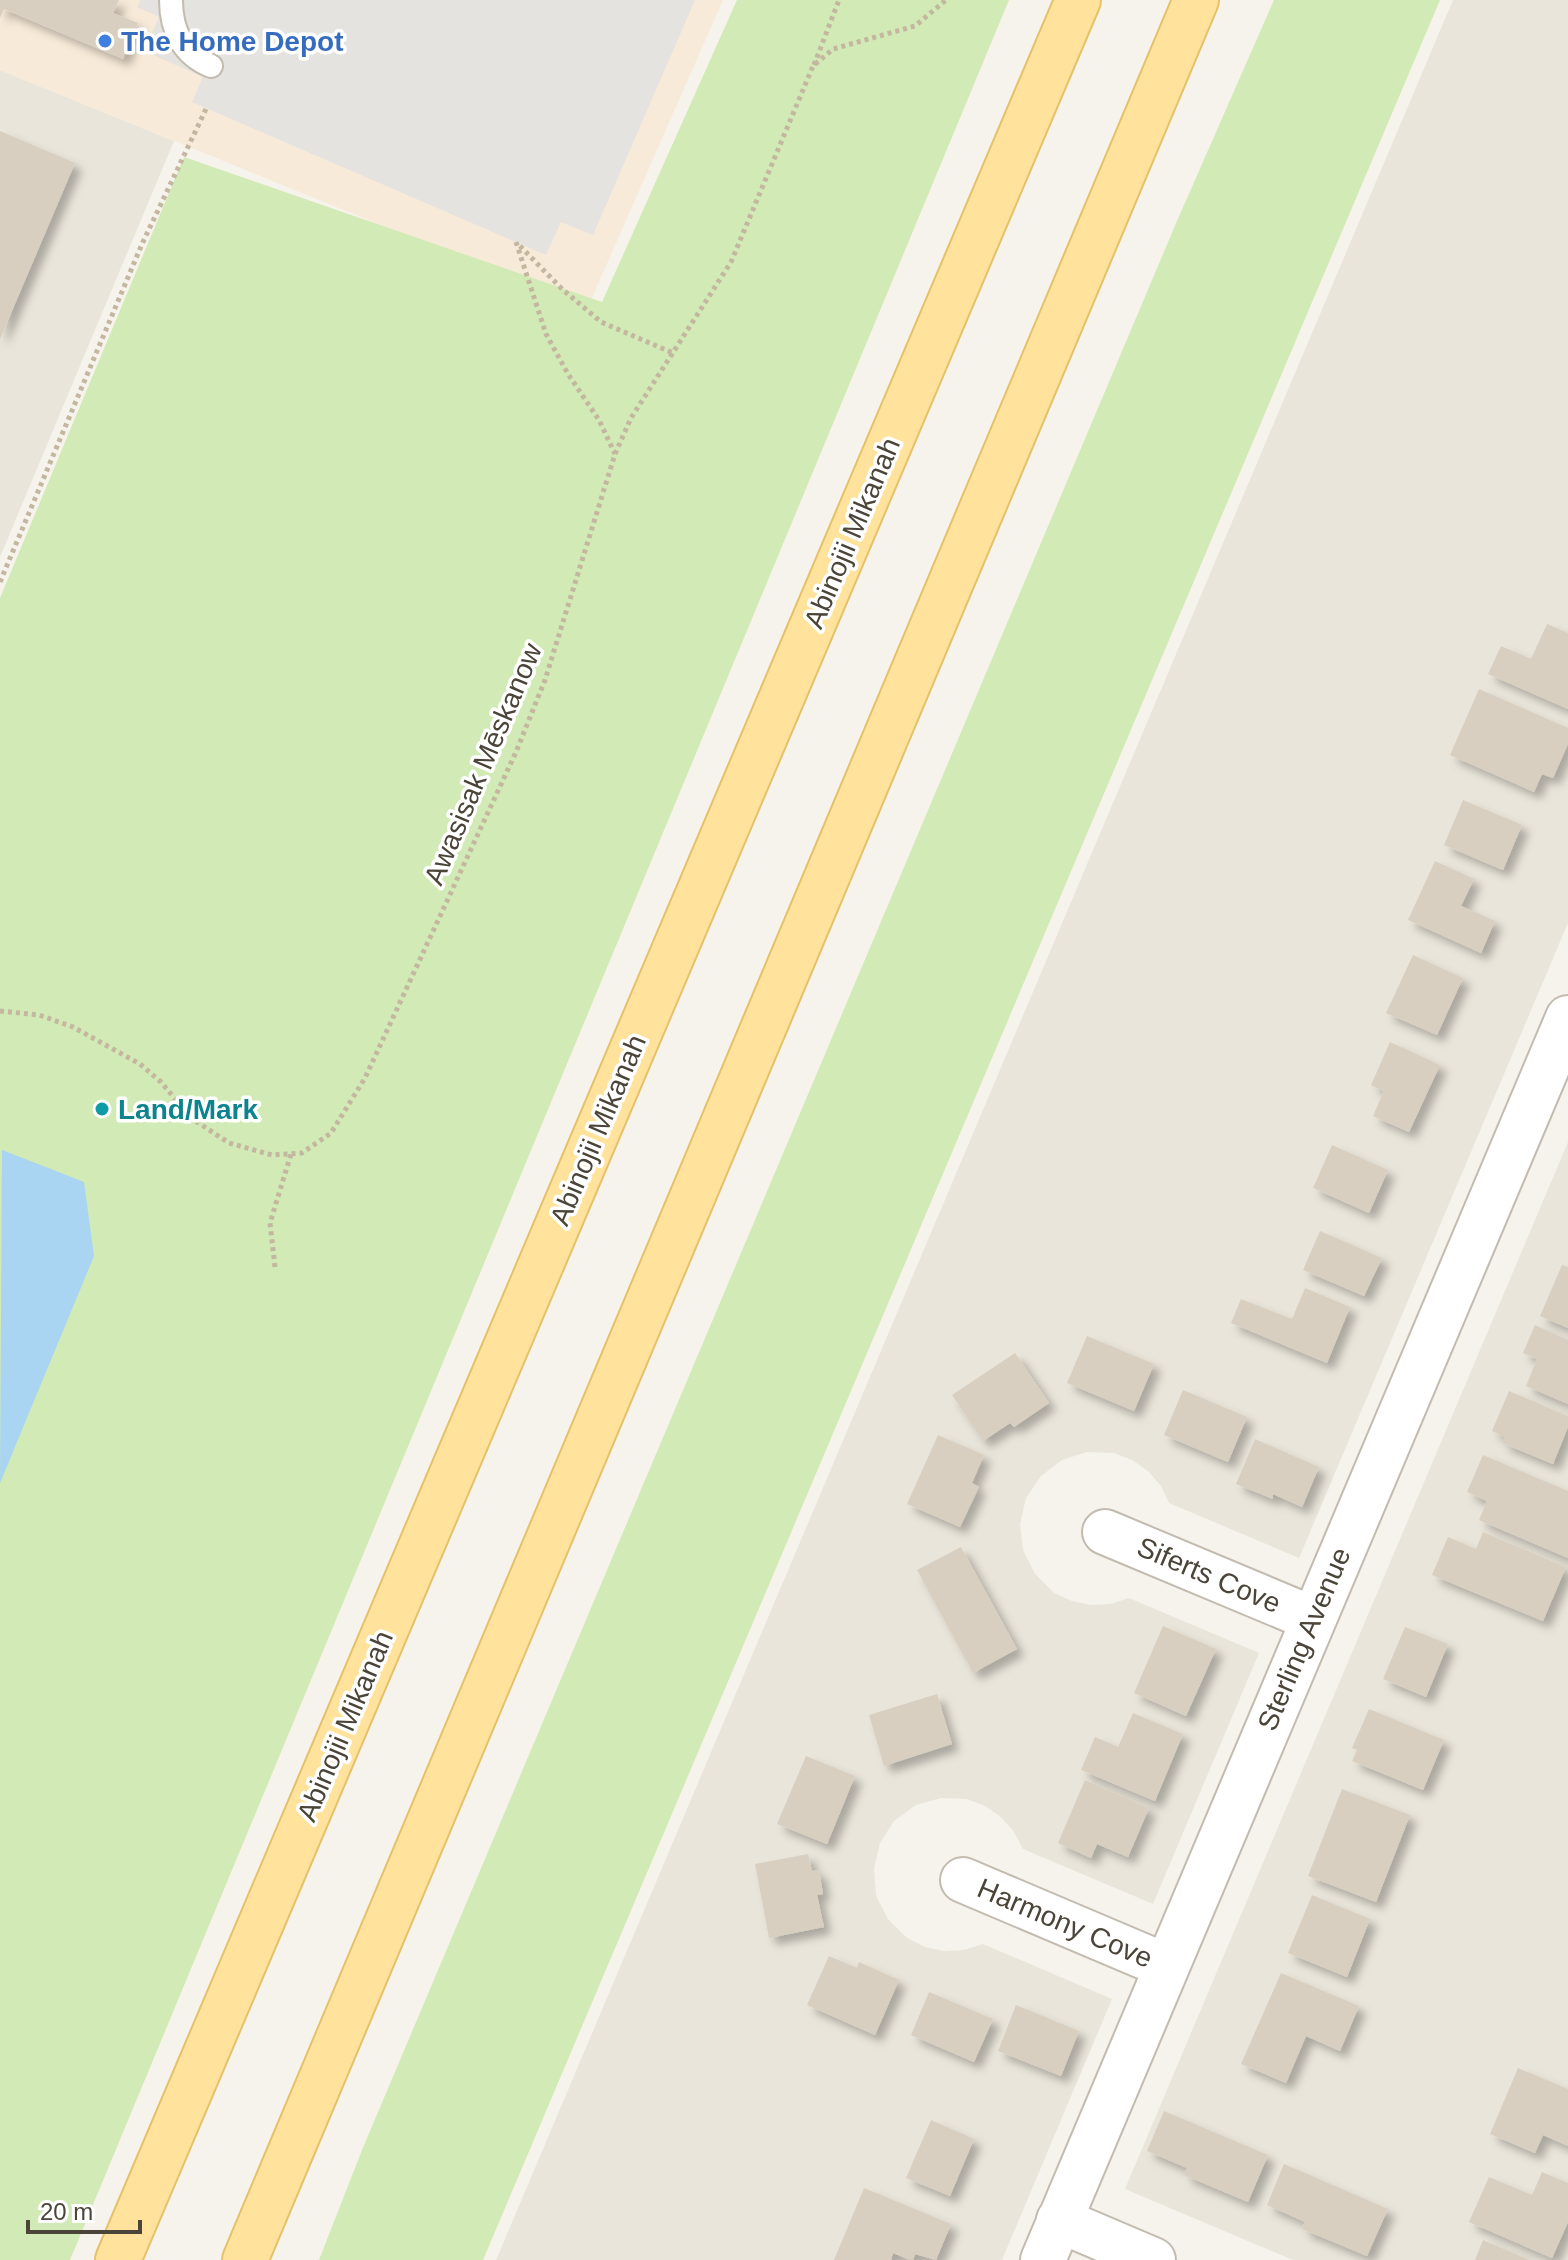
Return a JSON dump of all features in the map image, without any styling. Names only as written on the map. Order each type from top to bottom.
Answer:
[{"type":"main road","points":[[1042,86],[1048,0]]},
{"type":"main road","name":"Abinojii Mikanah","points":[[118,2260],[1078,0]]},
{"type":"main road","points":[[245,2260],[1196,0]]},
{"type":"street","name":"Sterling Avenue","points":[[1043,2260],[1568,1018]]},
{"type":"street","name":"Siferts Cove","points":[[1105,1532],[1313,1619]]},
{"type":"street","name":"Harmony Cove","points":[[963,1880],[1166,1966]]},
{"type":"street","points":[[1059,2220],[1153,2260]]},
{"type":"lane","points":[[171,0],[174,27],[182,45],[197,61],[211,66]]},
{"type":"path","name":"Awasisak Mēskanow","points":[[291,1154],[302,1153],[331,1133],[365,1078],[516,752],[545,680],[615,454],[631,418],[731,262],[839,0]]},
{"type":"path","points":[[813,66],[833,49],[915,26],[946,0]]},
{"type":"path","points":[[0,582],[129,273],[206,109]]},
{"type":"path","points":[[615,454],[599,420],[546,334],[516,242],[562,289],[601,322],[673,353]]},
{"type":"path","points":[[0,1011],[39,1015],[73,1027],[140,1064],[161,1082],[191,1118],[229,1143],[272,1155],[291,1154],[270,1223],[275,1267]]},
{"type":"shaded area","points":[[0,0],[723,0],[587,309],[0,70]]},
{"type":"shaded area","points":[[140,0],[695,0],[593,235],[561,222],[546,255],[192,102],[203,77],[144,51],[159,17],[137,7]]},
{"type":"shaded area","points":[[1453,0],[1568,0],[1568,923],[1299,1558],[1169,1503],[1161,1486],[1148,1471],[1114,1453],[1087,1452],[1062,1460],[1041,1476],[1026,1498],[1020,1524],[1023,1550],[1035,1574],[1054,1593],[1091,1605],[1111,1604],[1129,1598],[1259,1653],[1153,1904],[1023,1849],[1001,1817],[967,1799],[941,1798],[916,1805],[894,1821],[880,1843],[874,1869],[876,1896],[888,1919],[907,1938],[925,1947],[944,1951],[964,1950],[983,1944],[1112,1999],[1002,2260],[496,2260]]},
{"type":"shaded area","points":[[0,70],[174,141],[0,557]]},
{"type":"shaded area","points":[[1568,1142],[1568,2260],[1293,2260],[1125,2189]]},
{"type":"green space","points":[[737,0],[1009,0],[70,2260],[0,2260],[0,598],[184,157],[602,302]]},
{"type":"green space","points":[[1274,0],[1440,0],[483,2260],[319,2260],[362,2150],[1177,221]]},
{"type":"water","points":[[2,1150],[84,1182],[94,1256],[0,1483]]},
{"type":"building","name":"The Home Depot","points":[[0,0],[119,0],[113,13],[138,23],[123,59],[4,9],[0,18]]},
{"type":"building","points":[[0,131],[75,163],[0,339]]},
{"type":"building","points":[[1547,624],[1568,633],[1568,709],[1488,674],[1501,646],[1531,659]]},
{"type":"building","points":[[1479,689],[1568,728],[1568,744],[1553,778],[1542,774],[1534,792],[1450,755]]},
{"type":"building","points":[[1463,800],[1522,825],[1503,870],[1444,845]]},
{"type":"building","points":[[1435,861],[1474,879],[1461,906],[1495,921],[1481,953],[1408,920]]},
{"type":"building","points":[[1413,955],[1463,978],[1437,1035],[1386,1013]]},
{"type":"building","points":[[1390,1042],[1440,1065],[1409,1132],[1373,1116],[1384,1091],[1371,1085]]},
{"type":"building","points":[[1332,1145],[1388,1170],[1369,1213],[1313,1188]]},
{"type":"building","points":[[1320,1231],[1382,1258],[1364,1296],[1303,1270]]},
{"type":"building","points":[[1562,1265],[1568,1267],[1568,1328],[1540,1316]]},
{"type":"building","points":[[1305,1288],[1350,1307],[1327,1363],[1231,1323],[1241,1299],[1292,1319]]},
{"type":"building","points":[[1535,1325],[1568,1340],[1568,1404],[1526,1386],[1537,1359],[1523,1353]]},
{"type":"building","points":[[1087,1336],[1154,1364],[1134,1411],[1067,1383]]},
{"type":"building","points":[[1015,1353],[1049,1403],[1014,1427],[1010,1423],[983,1441],[952,1395]]},
{"type":"building","points":[[1183,1390],[1247,1417],[1228,1462],[1164,1435]]},
{"type":"building","points":[[1509,1391],[1568,1416],[1568,1427],[1553,1464],[1502,1443],[1505,1437],[1492,1431]]},
{"type":"building","points":[[938,1435],[984,1455],[972,1483],[979,1487],[960,1527],[907,1504]]},
{"type":"building","points":[[1255,1439],[1319,1467],[1302,1507],[1273,1494],[1273,1499],[1236,1484]]},
{"type":"building","points":[[1483,1455],[1568,1491],[1568,1558],[1479,1520],[1487,1501],[1467,1492]]},
{"type":"building","points":[[1483,1532],[1566,1567],[1543,1621],[1432,1575],[1448,1537],[1476,1549]]},
{"type":"building","points":[[961,1547],[1017,1649],[973,1673],[917,1570]]},
{"type":"building","points":[[1163,1626],[1216,1649],[1186,1716],[1134,1693]]},
{"type":"building","points":[[1405,1627],[1448,1644],[1426,1697],[1383,1679]]},
{"type":"building","points":[[937,1694],[952,1744],[884,1766],[869,1715]]},
{"type":"building","points":[[1369,1709],[1444,1740],[1423,1790],[1352,1761],[1357,1750],[1352,1748]]},
{"type":"building","points":[[1133,1713],[1183,1734],[1155,1801],[1081,1770],[1095,1737],[1118,1747]]},
{"type":"building","points":[[806,1756],[855,1776],[827,1844],[777,1824]]},
{"type":"building","points":[[1085,1780],[1149,1808],[1128,1857],[1097,1844],[1091,1858],[1058,1843]]},
{"type":"building","points":[[1342,1789],[1410,1815],[1376,1902],[1308,1876]]},
{"type":"building","points":[[808,1854],[812,1871],[819,1870],[823,1894],[817,1895],[824,1927],[769,1938],[755,1864]]},
{"type":"building","points":[[1312,1895],[1370,1919],[1347,1977],[1288,1953]]},
{"type":"building","points":[[829,1956],[857,1968],[859,1962],[899,1980],[875,2035],[807,2005]]},
{"type":"building","points":[[1281,1973],[1359,2006],[1340,2051],[1306,2036],[1286,2083],[1241,2064]]},
{"type":"building","points":[[929,1992],[993,2019],[974,2062],[911,2035]]},
{"type":"building","points":[[1016,2005],[1079,2031],[1061,2076],[998,2051]]},
{"type":"building","points":[[1518,2068],[1568,2089],[1568,2146],[1543,2135],[1535,2153],[1490,2134]]},
{"type":"building","points":[[1164,2111],[1268,2155],[1248,2202],[1184,2175],[1187,2168],[1147,2151]]},
{"type":"building","points":[[931,2120],[974,2139],[950,2196],[906,2178]]},
{"type":"building","points":[[1284,2164],[1388,2209],[1367,2256],[1302,2229],[1305,2222],[1267,2205]]},
{"type":"building","points":[[1542,2172],[1568,2183],[1568,2222],[1552,2258],[1469,2222],[1489,2177],[1532,2195]]},
{"type":"building","points":[[864,2188],[951,2224],[936,2260],[915,2254],[910,2260],[893,2253],[891,2260],[834,2260]]},
{"type":"building","points":[[1483,2240],[1530,2260],[1475,2260]]},
{"type":"place","name":"The Home Depot","points":[[105,41]]},
{"type":"place","name":"Land/Mark","points":[[102,1109]]}]
